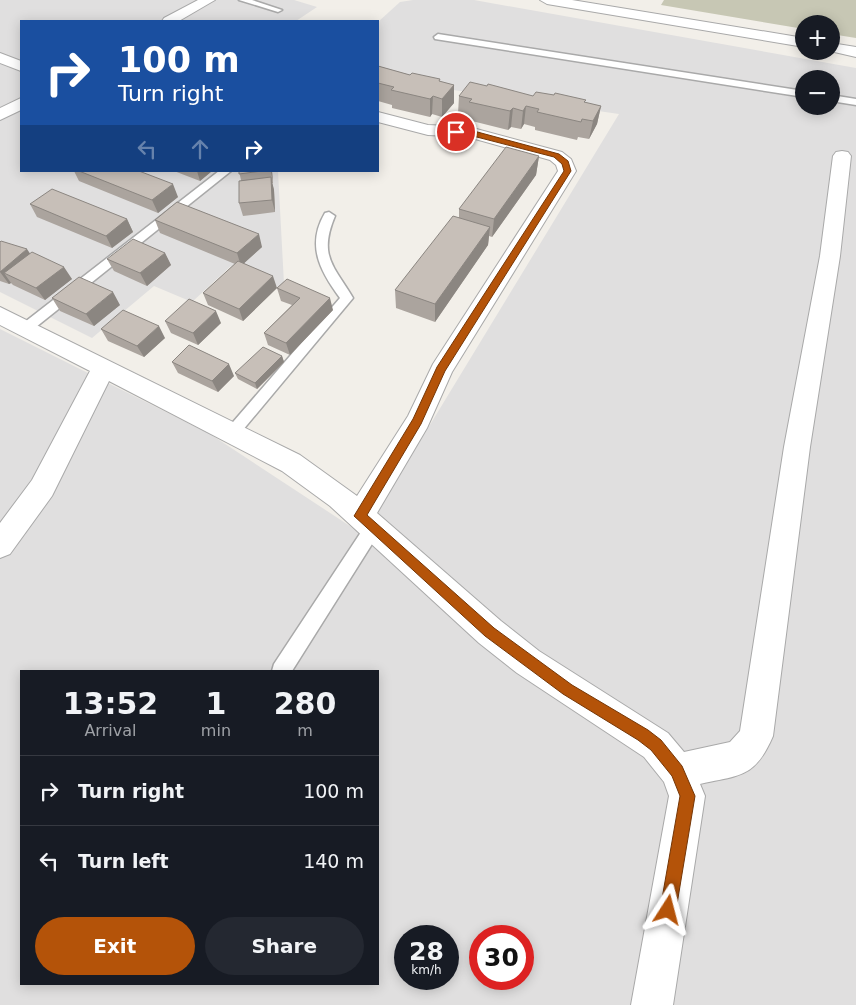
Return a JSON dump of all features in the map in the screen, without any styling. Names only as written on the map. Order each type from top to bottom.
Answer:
[{"type":"street","points":[[171,20],[208,0]]},
{"type":"street","points":[[547,0],[795,41]]},
{"type":"street","points":[[840,49],[856,52]]},
{"type":"street","points":[[0,58],[20,66]]},
{"type":"street","points":[[0,115],[20,104]]},
{"type":"street","points":[[367,522],[418,421],[441,370],[568,171],[565,163],[556,156],[470,132],[428,130],[379,117]]},
{"type":"street","points":[[677,771],[738,758],[748,750],[756,736],[797,447],[830,256],[842,156]]},
{"type":"street","points":[[13,322],[291,463],[340,498],[490,632],[568,690],[643,735],[656,745],[677,771],[687,796],[652,1005]]},
{"type":"street","points":[[0,545],[42,488],[104,368]]},
{"type":"lane","points":[[243,0],[278,10]]},
{"type":"lane","points":[[438,37],[795,93]]},
{"type":"lane","points":[[840,99],[856,102]]},
{"type":"lane","points":[[13,322],[225,172]]},
{"type":"lane","points":[[232,433],[347,298],[334,280],[322,252],[321,238],[329,216]]},
{"type":"lane","points":[[282,670],[367,522]]},
{"type":"shaded area","points":[[0,0],[294,0],[317,7],[298,20],[20,20],[20,172],[278,172],[284,284],[280,288],[231,266],[192,302],[154,286],[92,338],[0,292]]},
{"type":"shaded area","points":[[413,0],[474,0],[795,57],[795,60],[811,60],[856,68],[856,1005],[0,1005],[0,329],[210,434],[359,532],[377,512],[619,114],[379,79],[379,21],[400,2]]},
{"type":"shaded area","points":[[664,0],[856,0],[856,38],[840,35],[840,15],[795,15],[795,27],[661,5]]},
{"type":"building","points":[[379,66],[410,75],[412,73],[440,79],[439,81],[454,85],[442,99],[433,96],[430,99],[391,90],[394,87],[379,83]]},
{"type":"building","points":[[470,82],[487,86],[488,84],[533,96],[536,92],[554,95],[555,93],[586,100],[584,102],[601,106],[593,121],[582,119],[581,122],[537,112],[539,109],[526,106],[523,111],[513,108],[510,111],[469,102],[472,99],[459,96]]},
{"type":"building","points":[[506,147],[539,156],[494,219],[459,209]]},
{"type":"building","points":[[82,172],[142,172],[173,184],[152,200]]},
{"type":"building","points":[[271,177],[272,200],[239,203],[239,181]]},
{"type":"building","points":[[52,189],[127,219],[106,236],[30,204]]},
{"type":"building","points":[[177,202],[259,234],[237,253],[155,220]]},
{"type":"building","points":[[453,216],[490,227],[435,304],[395,290]]},
{"type":"building","points":[[133,239],[165,253],[140,273],[107,259]]},
{"type":"building","points":[[0,242],[27,249],[0,272]]},
{"type":"building","points":[[32,252],[64,267],[36,288],[4,273]]},
{"type":"building","points":[[238,261],[273,276],[239,309],[203,293]]},
{"type":"building","points":[[79,277],[113,292],[86,314],[52,298]]},
{"type":"building","points":[[287,279],[330,298],[286,343],[264,333],[300,298],[277,288]]},
{"type":"building","points":[[189,299],[216,311],[193,333],[165,321]]},
{"type":"building","points":[[123,310],[159,326],[137,346],[101,329]]},
{"type":"building","points":[[189,345],[229,364],[212,381],[172,362]]},
{"type":"building","points":[[263,347],[282,356],[255,383],[235,373]]},
{"type":"route","points":[[456,132],[470,132],[556,156],[565,163],[568,171],[441,370],[418,421],[360,516],[490,632],[568,690],[643,735],[656,745],[677,771],[687,796],[668,910]]}]
